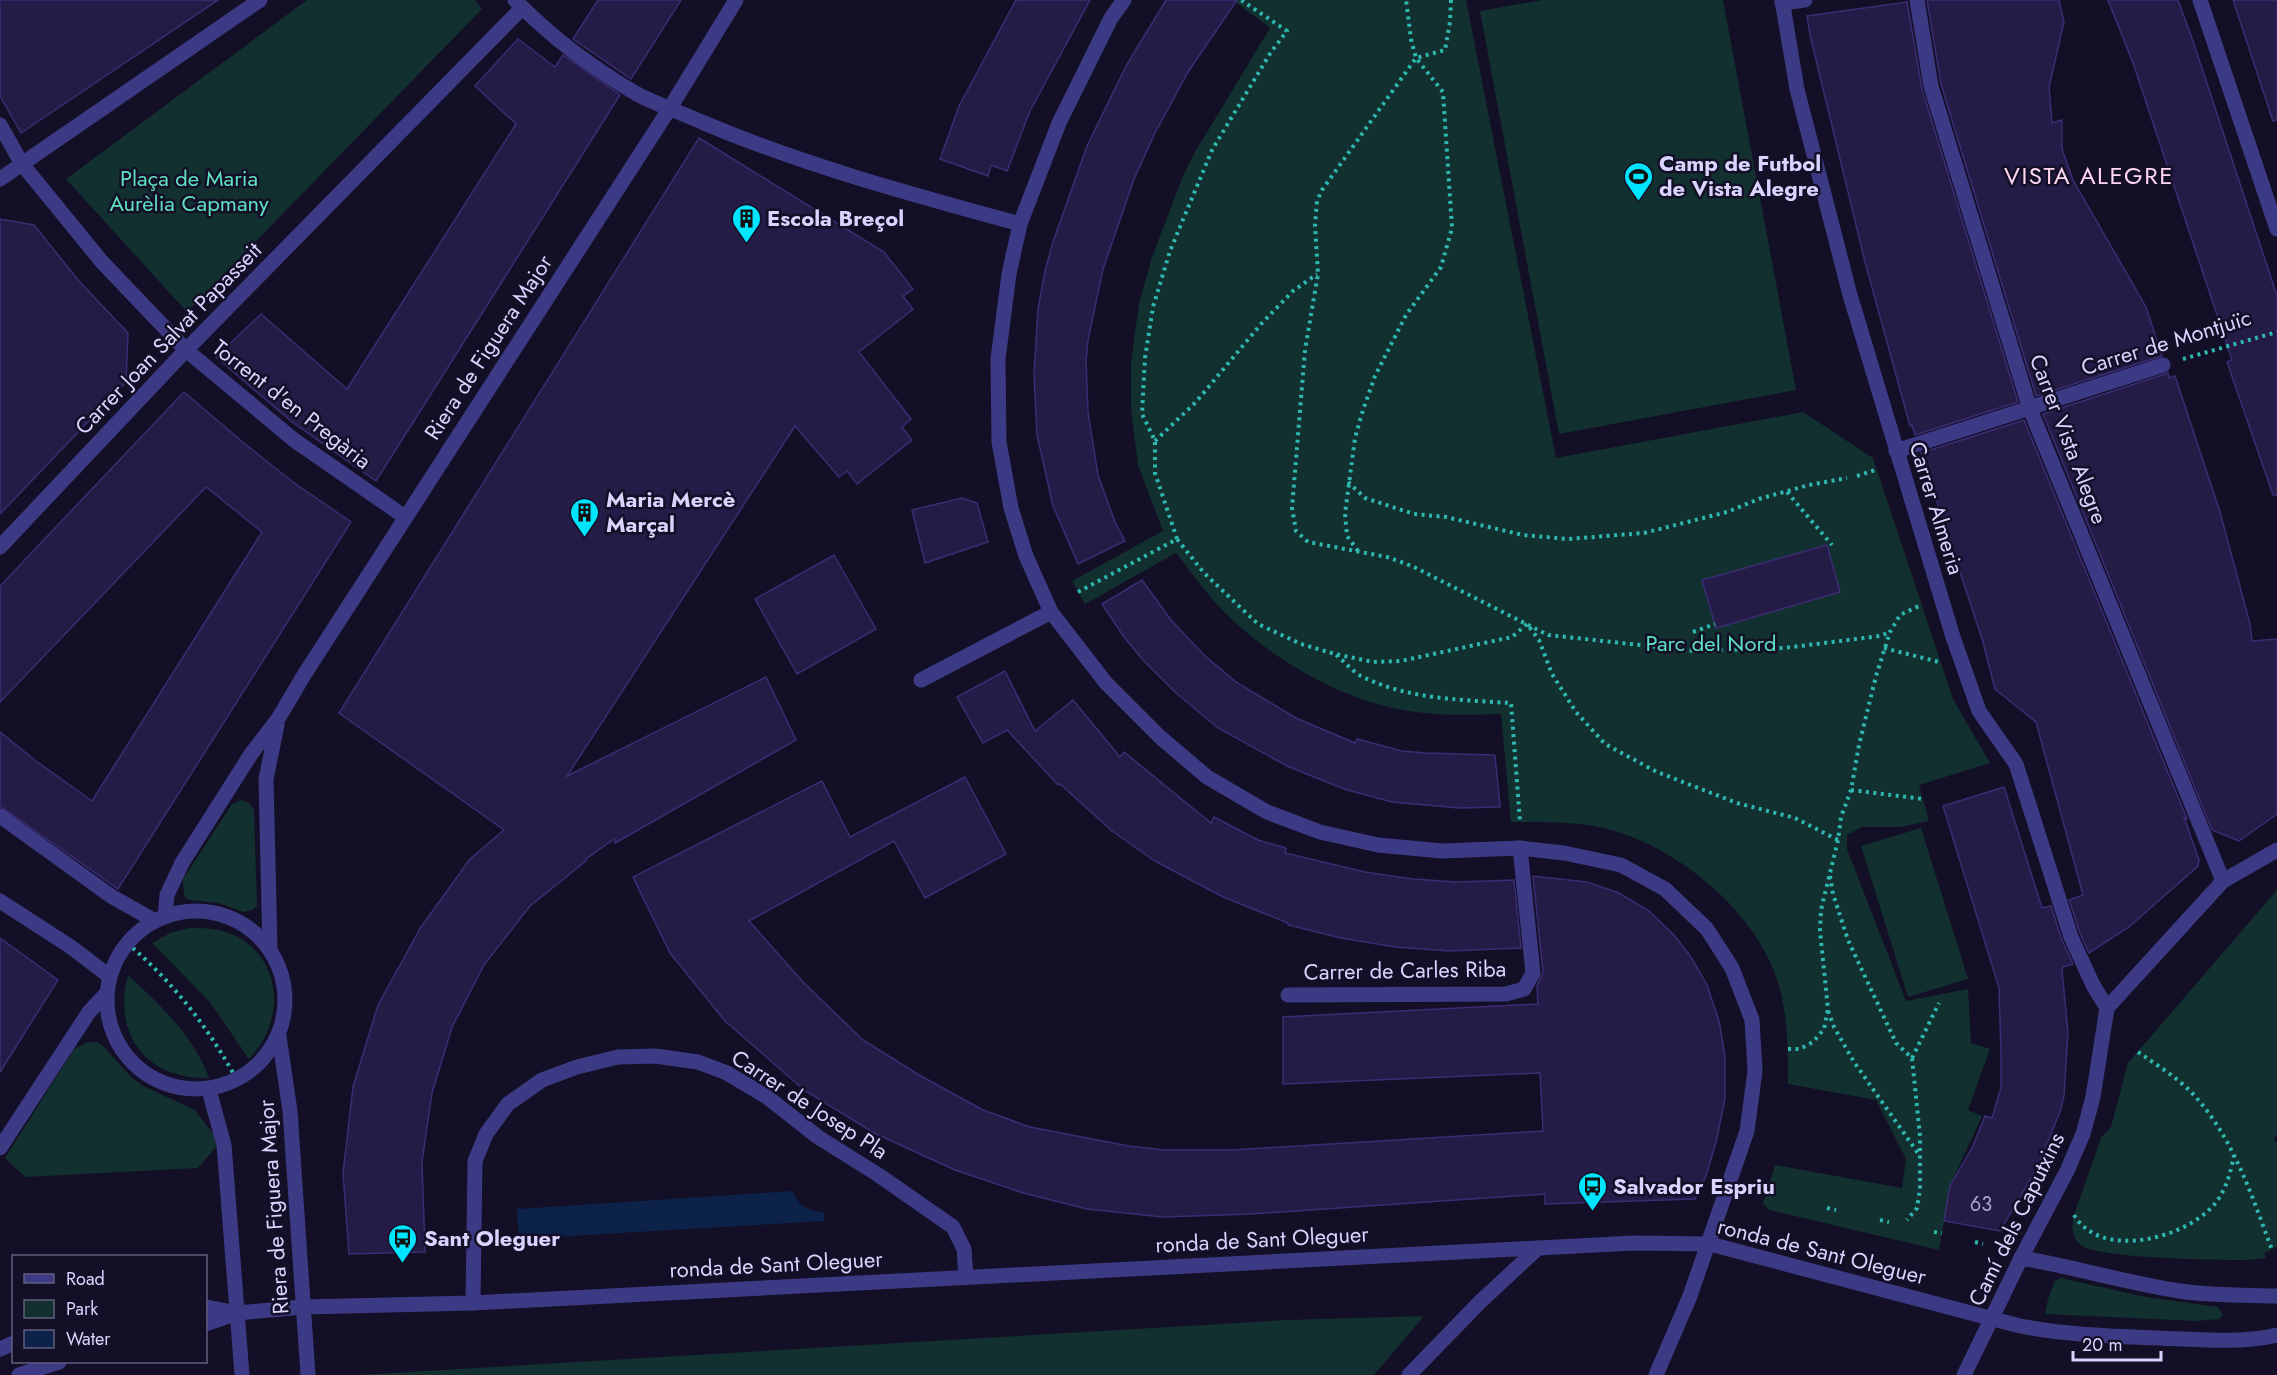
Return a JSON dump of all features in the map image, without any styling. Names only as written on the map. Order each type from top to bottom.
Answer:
[{"type":"street","points":[[0,179],[260,0]]},
{"type":"street","name":"Riera de Figuera Major","points":[[278,719],[405,517],[670,108],[736,0]]},
{"type":"street","points":[[1124,0],[1111,18],[1059,123],[1020,224],[1009,273],[998,359],[999,442],[1011,508],[1026,556],[1051,612],[1106,683],[1160,737],[1207,777],[1267,812],[1320,832],[1378,845],[1442,851],[1520,848],[1564,853],[1621,864],[1665,889],[1707,929],[1732,968],[1752,1020],[1755,1071],[1747,1131],[1710,1244],[1656,1375]]},
{"type":"street","points":[[1782,1],[1805,0]]},
{"type":"street","name":"Carrer Vista Alegre","points":[[1917,0],[1931,86],[2030,409],[2223,881]]},
{"type":"street","points":[[2200,0],[2277,230]]},
{"type":"street","name":"Carrer Almeria","points":[[1782,1],[1797,88],[1850,294],[1953,637],[1979,711],[2016,764],[2071,937],[2093,985],[2107,1008]]},
{"type":"street","points":[[518,4],[556,37],[610,77],[639,95],[738,137],[829,168],[1020,224]]},
{"type":"street","name":"Carrer Joan Salvat Papasseit","points":[[0,547],[518,4]]},
{"type":"street","name":"Torrent d'en Pregària","points":[[0,125],[22,164],[102,262],[186,350],[294,440],[405,517]]},
{"type":"street","name":"Carrer de Montjuïc","points":[[1896,451],[2163,365]]},
{"type":"street","points":[[921,680],[1051,612]]},
{"type":"street","points":[[160,919],[167,895],[182,863],[251,754],[278,719]]},
{"type":"street","points":[[270,949],[266,779],[278,719]]},
{"type":"street","points":[[0,816],[111,896],[160,919]]},
{"type":"street","name":"Carrer de Carles Riba","points":[[1288,995],[1506,994],[1524,989],[1533,973],[1520,848]]},
{"type":"street","points":[[2107,1008],[2223,881],[2277,850]]},
{"type":"street","points":[[0,901],[109,976]]},
{"type":"street","points":[[207,911],[232,918],[256,934],[270,949],[283,978],[286,1006],[279,1036],[263,1061],[237,1080],[209,1089],[179,1089],[147,1075],[117,1043],[108,1017],[106,994],[109,976],[127,943],[160,919],[177,913],[207,911]]},
{"type":"street","points":[[0,1148],[89,1012],[106,994]]},
{"type":"street","name":"Camí dels Caputxins","points":[[1964,1375],[2021,1258],[2067,1172],[2083,1134],[2093,1097],[2107,1008]]},
{"type":"street","name":"Riera de Figuera Major","points":[[279,1036],[290,1112],[308,1375]]},
{"type":"street","name":"Carrer de Josep Pla","points":[[473,1303],[475,1161],[486,1134],[508,1104],[542,1080],[577,1066],[618,1057],[655,1056],[698,1062],[728,1073],[767,1097],[818,1137],[880,1176],[952,1227],[964,1249],[966,1277]]},
{"type":"street","name":"Riera de Figuera Major","points":[[209,1089],[224,1145],[242,1375]]},
{"type":"street","name":"ronda de Sant Oleguer","points":[[207,1307],[238,1312],[303,1307],[473,1303],[1634,1243],[1710,1244],[2016,1325],[2063,1334],[2206,1340],[2260,1339],[2277,1335]]},
{"type":"street","points":[[1409,1375],[1480,1302],[1538,1248]]},
{"type":"street","points":[[2021,1258],[2059,1264],[2178,1291],[2215,1295],[2277,1296]]},
{"type":"street","name":"ronda de Sant Oleguer","points":[[207,1324],[238,1312]]},
{"type":"street","points":[[19,1375],[55,1363]]},
{"type":"path","points":[[1242,0],[1287,32],[1271,52],[1212,150],[1170,251],[1154,307],[1145,358],[1142,414],[1155,441],[1155,473],[1177,538],[1204,573],[1258,624],[1301,644],[1335,654],[1373,662],[1401,661],[1512,637],[1527,624]]},
{"type":"path","points":[[1358,551],[1347,536],[1345,514],[1355,438],[1363,410],[1375,375],[1406,315],[1440,267],[1452,228],[1443,92],[1416,58],[1406,0]]},
{"type":"path","points":[[1451,0],[1450,22],[1444,50],[1416,58],[1322,190],[1317,201],[1315,225],[1318,274],[1305,350],[1292,508],[1296,531],[1308,542],[1387,557],[1412,566],[1458,587],[1548,635],[1695,651],[1784,648],[1880,636],[1890,632]]},
{"type":"path","points":[[1155,441],[1196,402],[1293,291],[1318,274]]},
{"type":"path","name":"Carrer de Montjuïc","points":[[2163,365],[2277,332]]},
{"type":"path","points":[[1857,476],[1878,469]]},
{"type":"path","points":[[1348,482],[1365,498],[1414,514],[1446,517],[1523,535],[1568,540],[1644,533],[1727,512],[1759,498],[1847,478]]},
{"type":"path","points":[[1786,492],[1832,545]]},
{"type":"path","points":[[1078,592],[1177,538]]},
{"type":"path","points":[[1920,1157],[1854,1062],[1834,1027],[1828,1010],[1820,931],[1821,910],[1838,840],[1841,817],[1851,790],[1859,745],[1884,648],[1900,615],[1922,605]]},
{"type":"path","points":[[1527,624],[1539,640],[1552,674],[1576,712],[1605,744],[1657,772],[1737,802],[1795,818],[1838,840]]},
{"type":"path","points":[[1694,632],[1715,624]]},
{"type":"path","points":[[1884,648],[1941,663]]},
{"type":"path","points":[[1335,654],[1359,675],[1401,691],[1454,700],[1510,703],[1520,822]]},
{"type":"path","points":[[1851,790],[1923,799]]},
{"type":"path","points":[[1829,872],[1833,894],[1848,940],[1896,1043],[1912,1058]]},
{"type":"path","points":[[127,943],[172,986],[193,1010],[237,1080]]},
{"type":"path","points":[[1907,1220],[1917,1208],[1920,1189],[1920,1157],[1912,1058],[1939,1003]]},
{"type":"path","points":[[1788,1050],[1813,1042],[1824,1029],[1828,1010]]},
{"type":"path","points":[[2139,1052],[2192,1092],[2216,1125],[2234,1155],[2272,1250]]},
{"type":"path","points":[[2074,1215],[2080,1225],[2093,1233],[2119,1240],[2140,1240],[2170,1233],[2194,1222],[2214,1205],[2224,1187],[2234,1155]]},
{"type":"path","points":[[1827,1208],[1836,1210]]},
{"type":"path","points":[[1880,1220],[1889,1222]]},
{"type":"path","points":[[1934,1232],[1942,1233]]},
{"type":"path","points":[[1975,1242],[1983,1244]]},
{"type":"green space","name":"Plaça de Maria Aurèlia Capmany","points":[[307,0],[475,0],[482,9],[187,312],[66,179]]},
{"type":"green space","name":"Parc del Nord","points":[[1233,0],[1466,0],[1556,458],[1803,412],[1873,458],[1953,699],[1990,763],[1919,785],[1929,821],[1900,827],[1862,827],[1847,835],[1847,849],[1906,1001],[1968,989],[1971,1043],[1990,1049],[1968,1110],[1982,1116],[1950,1186],[1939,1250],[1769,1210],[1763,1203],[1775,1165],[1902,1188],[1906,1159],[1876,1100],[1788,1084],[1785,1016],[1781,993],[1772,966],[1758,939],[1718,892],[1694,872],[1668,855],[1642,841],[1615,831],[1576,824],[1511,822],[1501,714],[1420,713],[1382,706],[1355,697],[1302,672],[1277,656],[1232,620],[1176,553],[1085,604],[1072,581],[1163,531],[1138,465],[1131,409],[1131,363],[1139,304],[1152,257],[1183,176],[1195,152],[1270,28]]},
{"type":"green space","name":"Camp de Futbol de Vista Alegre","points":[[1542,0],[1723,0],[1796,390],[1559,434],[1480,11]]},
{"type":"green space","points":[[241,800],[249,803],[254,810],[257,906],[243,912],[219,903],[189,900],[184,896],[183,879],[232,804]]},
{"type":"green space","points":[[1921,828],[1968,979],[1908,997],[1861,846]]},
{"type":"green space","points":[[2277,890],[2277,1134],[2273,1139],[2277,1143],[2277,1247],[2264,1253],[2266,1258],[2233,1260],[2134,1256],[2092,1250],[2081,1245],[2073,1235],[2074,1215],[2101,1138],[2111,1127],[2128,1063]]},
{"type":"green space","points":[[189,928],[208,928],[226,932],[245,941],[259,954],[268,970],[273,988],[274,1007],[270,1025],[262,1043],[249,1059],[209,1001],[152,943],[170,933]]},
{"type":"green space","points":[[128,975],[175,1022],[195,1048],[209,1078],[187,1077],[168,1071],[152,1062],[139,1050],[130,1034],[125,1017],[124,997]]},
{"type":"green space","points":[[89,1042],[97,1042],[104,1047],[131,1077],[143,1086],[195,1110],[214,1135],[216,1147],[198,1168],[25,1177],[5,1158],[74,1049]]},
{"type":"green space","points":[[2061,1278],[2146,1297],[2218,1307],[2223,1315],[2219,1319],[2196,1321],[2045,1314],[2055,1281]]},
{"type":"green space","points":[[1424,1316],[1374,1375],[358,1375],[1287,1320]]},
{"type":"water","points":[[793,1191],[805,1207],[824,1213],[824,1221],[519,1239],[517,1209]]},
{"type":"building","points":[[0,0],[218,0],[21,133],[0,96]]},
{"type":"building","points":[[598,0],[681,0],[631,79],[573,39]]},
{"type":"building","points":[[1016,0],[1090,0],[1030,111],[1007,171],[991,165],[988,176],[940,159],[959,106]]},
{"type":"building","points":[[1166,0],[1237,0],[1188,72],[1155,133],[1134,179],[1103,269],[1088,340],[1086,361],[1088,412],[1098,475],[1115,522],[1125,541],[1078,564],[1053,506],[1037,435],[1034,375],[1038,309],[1053,242],[1087,146],[1126,66]]},
{"type":"building","points":[[1927,0],[2059,0],[2064,22],[2049,87],[2052,123],[2062,120],[2062,149],[2073,180],[2146,307],[2162,356],[2036,396],[1941,84]]},
{"type":"building","points":[[2108,0],[2178,0],[2193,41],[2277,296],[2277,495],[2273,495],[2227,362],[2232,360],[2133,63]]},
{"type":"building","points":[[2233,0],[2277,0],[2277,120],[2273,121]]},
{"type":"building","points":[[1907,2],[1922,89],[2018,402],[1915,435],[1912,425],[1910,426],[1865,262],[1807,16]]},
{"type":"building","points":[[518,39],[555,67],[563,55],[620,95],[376,481],[292,422],[216,357],[261,314],[347,389],[516,124],[475,86]]},
{"type":"building","points":[[699,138],[884,252],[913,289],[903,296],[913,309],[859,352],[911,419],[902,427],[912,440],[857,484],[847,471],[839,477],[795,426],[567,776],[766,677],[796,740],[615,843],[614,839],[586,859],[530,906],[484,965],[452,1027],[432,1093],[422,1162],[425,1252],[349,1254],[343,1173],[353,1087],[378,1005],[421,927],[470,859],[504,830],[339,713]]},
{"type":"building","points":[[0,219],[34,225],[78,280],[128,333],[126,382],[0,514]]},
{"type":"building","points":[[2168,373],[2169,378],[2175,376],[2220,512],[2250,624],[2252,641],[2277,639],[2277,814],[2239,841],[2212,830],[2043,414]]},
{"type":"building","points":[[184,392],[293,482],[351,522],[118,889],[0,806],[0,732],[92,801],[262,532],[206,487],[0,702],[0,586]]},
{"type":"building","points":[[2024,420],[2187,819],[2184,817],[2199,860],[2198,866],[2129,927],[2089,953],[2069,900],[2083,895],[2036,722],[1995,689],[1983,642],[1921,453]]},
{"type":"building","points":[[962,498],[977,503],[988,542],[925,563],[912,510]]},
{"type":"building","points":[[1827,545],[1840,592],[1716,628],[1702,580]]},
{"type":"building","points":[[834,555],[876,629],[797,674],[755,599]]},
{"type":"building","points":[[1142,580],[1171,620],[1204,655],[1236,682],[1296,718],[1355,743],[1357,739],[1402,751],[1495,755],[1500,807],[1459,808],[1392,802],[1344,789],[1287,766],[1218,728],[1176,693],[1143,660],[1102,604]]},
{"type":"building","points":[[1005,671],[1035,731],[1073,700],[1120,757],[1124,752],[1211,823],[1214,817],[1258,840],[1286,848],[1285,853],[1365,872],[1457,882],[1514,880],[1521,948],[1449,951],[1395,947],[1341,938],[1288,925],[1288,923],[1223,897],[1155,861],[1112,831],[1060,784],[1058,785],[1007,730],[983,743],[957,697]]},
{"type":"building","points":[[965,777],[1006,854],[925,898],[894,841],[749,921],[804,983],[863,1040],[919,1075],[983,1110],[1030,1127],[1129,1146],[1164,1150],[1232,1150],[1543,1131],[1540,1073],[1283,1084],[1283,1017],[1538,1004],[1537,986],[1543,972],[1533,876],[1587,882],[1619,893],[1649,911],[1674,935],[1691,957],[1707,985],[1719,1021],[1725,1056],[1725,1099],[1706,1176],[1695,1199],[1545,1204],[1545,1194],[1250,1214],[1163,1217],[1087,1209],[1023,1193],[955,1170],[874,1133],[804,1090],[725,1021],[670,953],[633,877],[822,781],[850,837]]},
{"type":"building","points":[[2004,787],[2042,908],[2051,906],[2073,964],[2063,967],[2062,971],[2068,1032],[2064,1096],[2060,1112],[2036,1170],[2000,1231],[1944,1221],[1950,1186],[1973,1146],[1985,1116],[1992,1118],[2001,1088],[2001,1055],[1999,988],[1943,806]]},
{"type":"building","points":[[0,938],[58,980],[0,1072]]},
{"type":"place","name":"Camp de Futbol de Vista Alegre","points":[[1638,202]]},
{"type":"place","name":"Escola Breçol","points":[[746,244]]},
{"type":"place","name":"Maria Mercè Marçal","points":[[585,538]]},
{"type":"place","name":"Salvador Espriu","points":[[1592,1212]]},
{"type":"place","name":"Sant Oleguer","points":[[403,1264]]},
{"type":"district","name":"VISTA ALEGRE","points":[[2089,175]]}]
